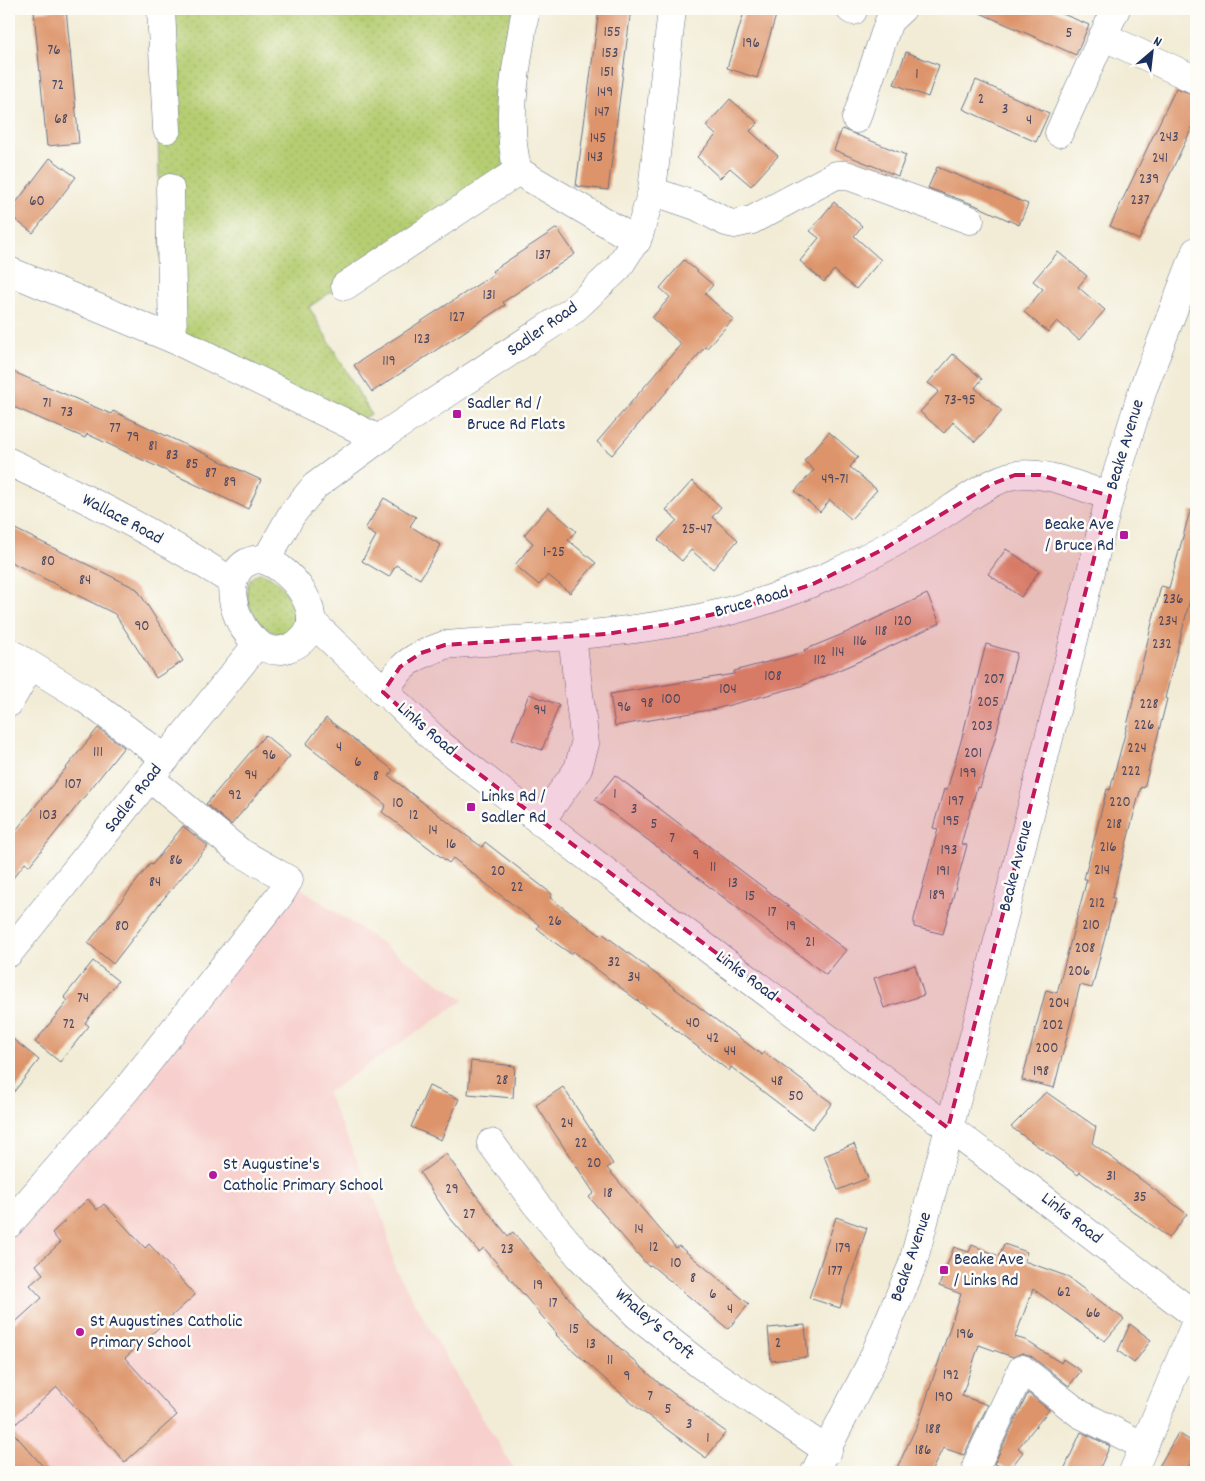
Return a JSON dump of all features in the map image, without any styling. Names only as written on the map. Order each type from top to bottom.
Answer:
[{"type":"street","points":[[161,9],[167,129]]},
{"type":"street","name":"Sadler Road","points":[[266,560],[292,514],[315,486],[379,439],[572,311],[609,279],[637,241],[644,224],[652,191],[672,9]]},
{"type":"street","points":[[856,119],[890,21],[902,9]]},
{"type":"street","points":[[1059,133],[1116,9]]},
{"type":"street","points":[[525,13],[512,106],[512,149],[518,171],[637,241]]},
{"type":"street","points":[[1103,36],[1196,80]]},
{"type":"street","points":[[345,286],[518,171]]},
{"type":"street","points":[[652,191],[696,206],[726,222],[734,224],[752,220],[836,175],[846,176],[970,220]]},
{"type":"street","points":[[170,188],[173,339]]},
{"type":"street","name":"Beake Avenue","points":[[821,1461],[871,1363],[912,1266],[1110,496],[1143,389],[1191,278],[1196,250]]},
{"type":"street","points":[[12,280],[173,339],[379,439]]},
{"type":"street","name":"Wallace Road","points":[[9,462],[41,476],[193,557],[233,582]]},
{"type":"street","name":"Bruce Road","points":[[383,692],[400,667],[420,653],[445,645],[606,634],[676,623],[744,607],[813,584],[882,550],[950,512],[992,484],[1015,475],[1040,475],[1110,496]]},
{"type":"street","points":[[251,560],[266,560],[276,565],[301,589],[308,603],[311,621],[306,634],[294,646],[276,650],[258,643],[246,632],[236,614],[232,603],[233,582],[244,564],[251,560]]},
{"type":"street","name":"Links Road","points":[[311,621],[383,692],[441,745],[540,822],[1031,1189],[1196,1316]]},
{"type":"street","points":[[540,822],[578,768],[585,744],[572,636]]},
{"type":"street","name":"Sadler Road","points":[[9,953],[258,643]]},
{"type":"street","points":[[9,703],[20,659],[84,698],[240,852],[289,880],[280,896],[126,1090],[9,1224]]},
{"type":"street","name":"Whaley's Croft","points":[[491,1143],[535,1203],[576,1252],[637,1315],[821,1461]]},
{"type":"street","points":[[1133,1472],[1196,1322]]},
{"type":"street","points":[[977,1464],[1022,1369],[1080,1414],[1144,1446]]},
{"type":"highlighted area","points":[[1015,475],[1040,475],[1110,496],[948,1128],[441,745],[383,692],[400,667],[421,653],[445,645],[606,634],[676,623],[744,607],[813,584],[882,550],[992,484]]},
{"type":"shaded area","name":"St Augustine's Catholic Primary School","points":[[298,886],[464,1000],[327,1093],[385,1223],[395,1268],[454,1371],[516,1472],[9,1472],[9,1235]]},
{"type":"green space","points":[[155,9],[529,9],[508,172],[309,307],[371,414],[348,429],[163,339]]},
{"type":"green space","points":[[259,573],[275,580],[288,596],[294,615],[293,624],[288,632],[277,633],[267,629],[258,622],[252,611],[247,589],[251,579]]},
{"type":"building","points":[[66,9],[79,143],[47,146],[34,12]]},
{"type":"building","points":[[599,9],[631,9],[608,190],[576,186]]},
{"type":"building","points":[[745,9],[778,9],[757,78],[727,68]]},
{"type":"building","points":[[971,9],[1051,9],[1089,25],[1076,55]]},
{"type":"building","points":[[906,52],[939,65],[928,97],[894,84]]},
{"type":"building","points":[[976,80],[1049,113],[1036,142],[963,109]]},
{"type":"building","points":[[1176,88],[1196,95],[1196,119],[1139,240],[1110,226]]},
{"type":"building","points":[[730,99],[758,123],[750,131],[778,156],[751,186],[730,168],[720,178],[697,157],[716,135],[706,126]]},
{"type":"building","points":[[842,129],[906,155],[898,176],[834,150]]},
{"type":"building","points":[[50,158],[76,177],[33,233],[9,215],[9,212]]},
{"type":"building","points":[[937,167],[1028,204],[1019,225],[975,205],[928,188]]},
{"type":"building","points":[[834,202],[862,226],[854,236],[881,260],[856,289],[834,270],[824,282],[800,261],[819,238],[810,231]]},
{"type":"building","points":[[557,228],[575,254],[503,302],[505,305],[372,392],[354,365],[494,274],[492,271]]},
{"type":"building","points":[[1058,252],[1087,276],[1078,287],[1105,310],[1079,340],[1057,321],[1048,332],[1024,312],[1043,289],[1033,281]]},
{"type":"building","points":[[684,260],[713,285],[705,294],[733,319],[707,348],[705,347],[612,455],[597,442],[681,344],[652,318],[670,297],[660,288]]},
{"type":"building","points":[[953,354],[982,379],[975,388],[1002,411],[975,442],[953,422],[944,433],[920,412],[939,391],[928,383]]},
{"type":"building","points":[[9,370],[111,414],[113,411],[261,480],[248,509],[87,434],[85,438],[9,405]]},
{"type":"building","points":[[829,432],[858,457],[850,467],[877,490],[851,519],[830,500],[820,512],[795,491],[814,470],[804,461]]},
{"type":"building","points":[[692,481],[721,507],[712,517],[738,540],[713,569],[691,550],[682,561],[658,540],[677,520],[666,510]]},
{"type":"building","points":[[384,498],[416,517],[410,526],[441,545],[420,579],[396,565],[389,577],[362,561],[376,536],[365,529]]},
{"type":"building","points":[[548,507],[576,531],[568,540],[596,563],[570,593],[548,575],[539,585],[515,565],[533,543],[524,535]]},
{"type":"building","points":[[1190,511],[1196,511],[1196,576],[1144,788],[1141,787],[1112,898],[1115,898],[1092,988],[1080,985],[1054,1088],[1022,1080],[1046,990],[1057,993],[1087,879],[1084,879],[1107,789],[1110,790],[1125,734],[1161,586],[1169,588]]},
{"type":"building","points":[[9,526],[137,589],[183,661],[156,678],[115,614],[9,561]]},
{"type":"building","points":[[1006,549],[1039,571],[1021,597],[988,574]]},
{"type":"building","points":[[927,594],[940,623],[801,686],[715,709],[615,726],[610,694],[734,674],[734,671],[805,652],[804,650],[843,634]]},
{"type":"building","points":[[986,644],[1017,653],[994,742],[980,788],[977,787],[961,844],[967,845],[943,934],[914,927],[914,919],[938,829],[933,828],[944,789],[947,790]]},
{"type":"building","points":[[529,694],[559,705],[542,750],[512,739]]},
{"type":"building","points":[[326,718],[393,770],[389,776],[453,826],[482,847],[485,842],[552,894],[550,898],[600,935],[602,933],[762,1055],[764,1052],[832,1103],[812,1129],[731,1067],[729,1071],[573,951],[571,954],[554,942],[537,928],[539,925],[453,858],[449,863],[382,812],[386,805],[306,744]]},
{"type":"building","points":[[98,728],[124,747],[29,866],[25,863],[9,883],[9,839]]},
{"type":"building","points":[[265,735],[290,756],[231,825],[206,804]]},
{"type":"building","points":[[615,775],[846,950],[826,975],[595,800]]},
{"type":"building","points":[[183,826],[208,846],[160,903],[113,964],[88,943],[150,864],[152,865]]},
{"type":"building","points":[[93,961],[118,981],[85,1023],[89,1026],[60,1062],[35,1042],[68,1001],[64,997]]},
{"type":"building","points":[[915,965],[924,995],[884,1008],[874,978]]},
{"type":"building","points":[[9,1036],[39,1060],[9,1098]]},
{"type":"building","points":[[471,1061],[515,1066],[513,1098],[468,1094]]},
{"type":"building","points":[[429,1086],[459,1099],[441,1140],[411,1127]]},
{"type":"building","points":[[563,1087],[613,1164],[607,1168],[676,1248],[679,1246],[749,1304],[728,1329],[651,1265],[648,1266],[589,1197],[594,1193],[536,1105]]},
{"type":"building","points":[[1046,1092],[1096,1127],[1092,1143],[1187,1214],[1169,1238],[1080,1172],[1078,1175],[1011,1127]]},
{"type":"building","points":[[854,1144],[868,1178],[838,1190],[824,1156]]},
{"type":"building","points":[[446,1154],[508,1236],[513,1232],[584,1316],[659,1383],[726,1432],[706,1458],[635,1406],[556,1335],[484,1248],[479,1252],[450,1218],[420,1173]]},
{"type":"building","name":"St Augustines Catholic Primary School","points":[[88,1199],[97,1210],[104,1204],[145,1248],[149,1244],[195,1295],[125,1358],[177,1415],[125,1462],[57,1387],[10,1429],[48,1472],[9,1472],[9,1328],[42,1298],[30,1285],[43,1274],[36,1265],[60,1243],[52,1233]]},
{"type":"building","points":[[836,1217],[867,1228],[840,1308],[809,1298]]},
{"type":"building","points":[[1004,1244],[1027,1252],[1024,1261],[1066,1276],[1124,1319],[1105,1341],[1033,1289],[1015,1337],[1025,1340],[1061,1363],[1063,1359],[1081,1371],[1069,1386],[1031,1356],[1022,1353],[1013,1357],[979,1345],[962,1396],[988,1405],[964,1455],[943,1448],[931,1472],[895,1472],[919,1421],[961,1294],[939,1286],[954,1247],[969,1252],[972,1245],[999,1256]]},
{"type":"building","points":[[1130,1324],[1151,1340],[1134,1363],[1118,1351]]},
{"type":"building","points":[[805,1325],[808,1357],[771,1361],[768,1328]]},
{"type":"building","points":[[1028,1393],[1049,1410],[1018,1448],[1023,1452],[1010,1469],[994,1464]]},
{"type":"building","points":[[1081,1432],[1110,1446],[1098,1472],[1063,1472]]},
{"type":"building","points":[[1178,1433],[1196,1444],[1196,1455],[1185,1472],[1156,1472]]},
{"type":"place","name":"Sadler Rd / Bruce Rd Flats","points":[[457,414]]},
{"type":"place","name":"Beake Ave / Bruce Rd","points":[[1124,535]]},
{"type":"place","name":"Links Rd / Sadler Rd","points":[[471,807]]},
{"type":"place","name":"St Augustine's Catholic Primary School","points":[[213,1175]]},
{"type":"place","name":"Beake Ave / Links Rd","points":[[944,1270]]},
{"type":"place","name":"St Augustines Catholic Primary School","points":[[80,1332]]}]
